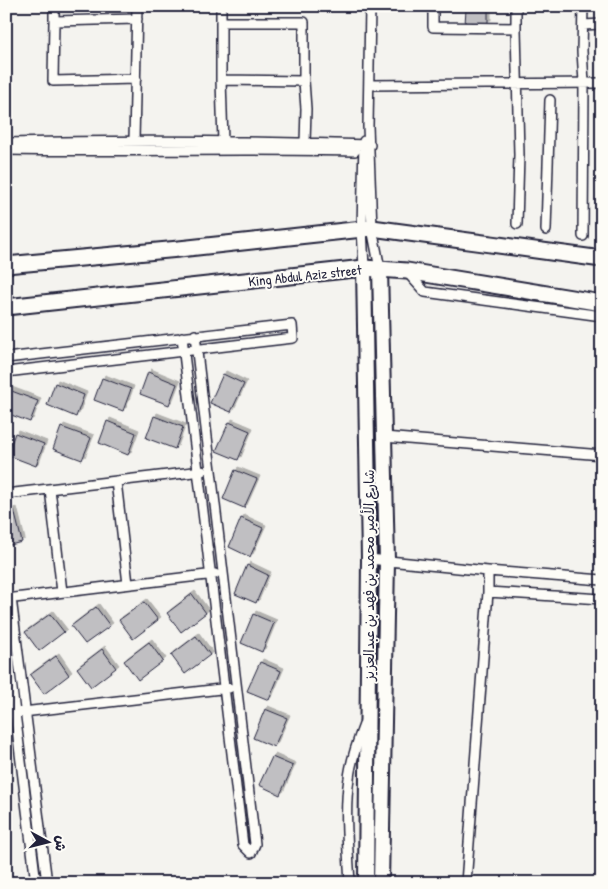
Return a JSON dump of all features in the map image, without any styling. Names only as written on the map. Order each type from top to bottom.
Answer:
[{"type":"main road","points":[[6,265],[179,249],[367,228],[408,231],[602,259]]},
{"type":"main road","name":"King Abdul Aziz street","points":[[6,307],[364,268],[380,268],[602,303]]},
{"type":"main road","name":"شارع الأمير محمد بن فهد بن عبدالعزيز","points":[[364,268],[369,559],[366,883]]},
{"type":"main road","name":"شارع الأمير محمد بن فهد بن عبدالعزيز","points":[[380,268],[387,561],[381,883]]},
{"type":"street","points":[[54,6],[53,80],[136,79]]},
{"type":"street","points":[[134,140],[138,6]]},
{"type":"street","points":[[221,6],[223,142]]},
{"type":"street","points":[[364,268],[367,228],[370,6]]},
{"type":"street","points":[[433,6],[433,27],[516,28]]},
{"type":"street","points":[[516,6],[519,154],[517,224]]},
{"type":"street","points":[[583,6],[583,236]]},
{"type":"street","points":[[54,22],[137,19]]},
{"type":"street","points":[[221,22],[304,22],[305,143]]},
{"type":"street","points":[[583,25],[602,24]]},
{"type":"street","points":[[221,80],[304,81]]},
{"type":"street","points":[[370,85],[602,83]]},
{"type":"street","points":[[546,230],[550,100]]},
{"type":"street","points":[[6,143],[134,140],[305,143],[367,148]]},
{"type":"street","points":[[6,150],[88,152],[367,148]]},
{"type":"street","points":[[367,228],[380,268]]},
{"type":"street","points":[[407,272],[425,292],[602,316]]},
{"type":"street","points":[[6,358],[292,325],[293,338],[6,372]]},
{"type":"street","points":[[182,337],[243,845],[251,854],[255,844],[195,335]]},
{"type":"street","points":[[384,437],[602,455]]},
{"type":"street","points":[[6,494],[210,470]]},
{"type":"street","points":[[116,481],[128,584]]},
{"type":"street","points":[[50,489],[62,592]]},
{"type":"street","points":[[369,559],[602,580]]},
{"type":"street","points":[[466,883],[488,571]]},
{"type":"street","points":[[47,883],[9,598],[223,573]]},
{"type":"street","points":[[488,592],[602,599]]},
{"type":"street","points":[[6,640],[11,713],[36,883]]},
{"type":"street","points":[[11,713],[236,687]]},
{"type":"street","points":[[350,883],[347,820],[349,778],[356,744],[368,715]]},
{"type":"building","points":[[466,9],[488,10],[488,23],[465,24]]},
{"type":"building","points":[[148,372],[177,384],[169,405],[140,394]]},
{"type":"building","points":[[223,374],[244,384],[231,412],[210,403]]},
{"type":"building","points":[[102,378],[131,389],[123,411],[94,400]]},
{"type":"building","points":[[55,383],[84,395],[76,417],[47,405]]},
{"type":"building","points":[[9,390],[38,401],[30,422],[6,413],[6,396]]},
{"type":"building","points":[[154,416],[183,427],[175,449],[146,438]]},
{"type":"building","points":[[107,421],[136,433],[128,455],[99,443]]},
{"type":"building","points":[[229,422],[250,431],[238,460],[216,451]]},
{"type":"building","points":[[61,427],[91,438],[82,460],[53,449]]},
{"type":"building","points":[[15,433],[44,444],[36,466],[7,455]]},
{"type":"building","points":[[235,470],[257,479],[244,508],[223,499]]},
{"type":"building","points":[[14,510],[22,542],[6,546],[6,512]]},
{"type":"building","points":[[241,518],[263,528],[250,557],[229,547]]},
{"type":"building","points":[[247,565],[268,575],[256,603],[235,594]]},
{"type":"building","points":[[192,594],[206,613],[181,632],[167,613]]},
{"type":"building","points":[[144,602],[158,620],[133,639],[119,620]]},
{"type":"building","points":[[96,607],[110,626],[85,644],[71,626]]},
{"type":"building","points":[[50,614],[64,632],[39,651],[25,632]]},
{"type":"building","points":[[253,614],[274,623],[262,652],[241,643]]},
{"type":"building","points":[[196,636],[210,655],[185,674],[171,655]]},
{"type":"building","points":[[149,642],[163,661],[138,680],[124,661]]},
{"type":"building","points":[[102,649],[116,668],[91,687],[77,668]]},
{"type":"building","points":[[56,656],[69,675],[44,694],[30,675]]},
{"type":"building","points":[[260,662],[281,671],[269,700],[247,691]]},
{"type":"building","points":[[265,709],[287,718],[274,747],[253,738]]},
{"type":"building","points":[[272,757],[293,766],[280,795],[259,785]]}]
